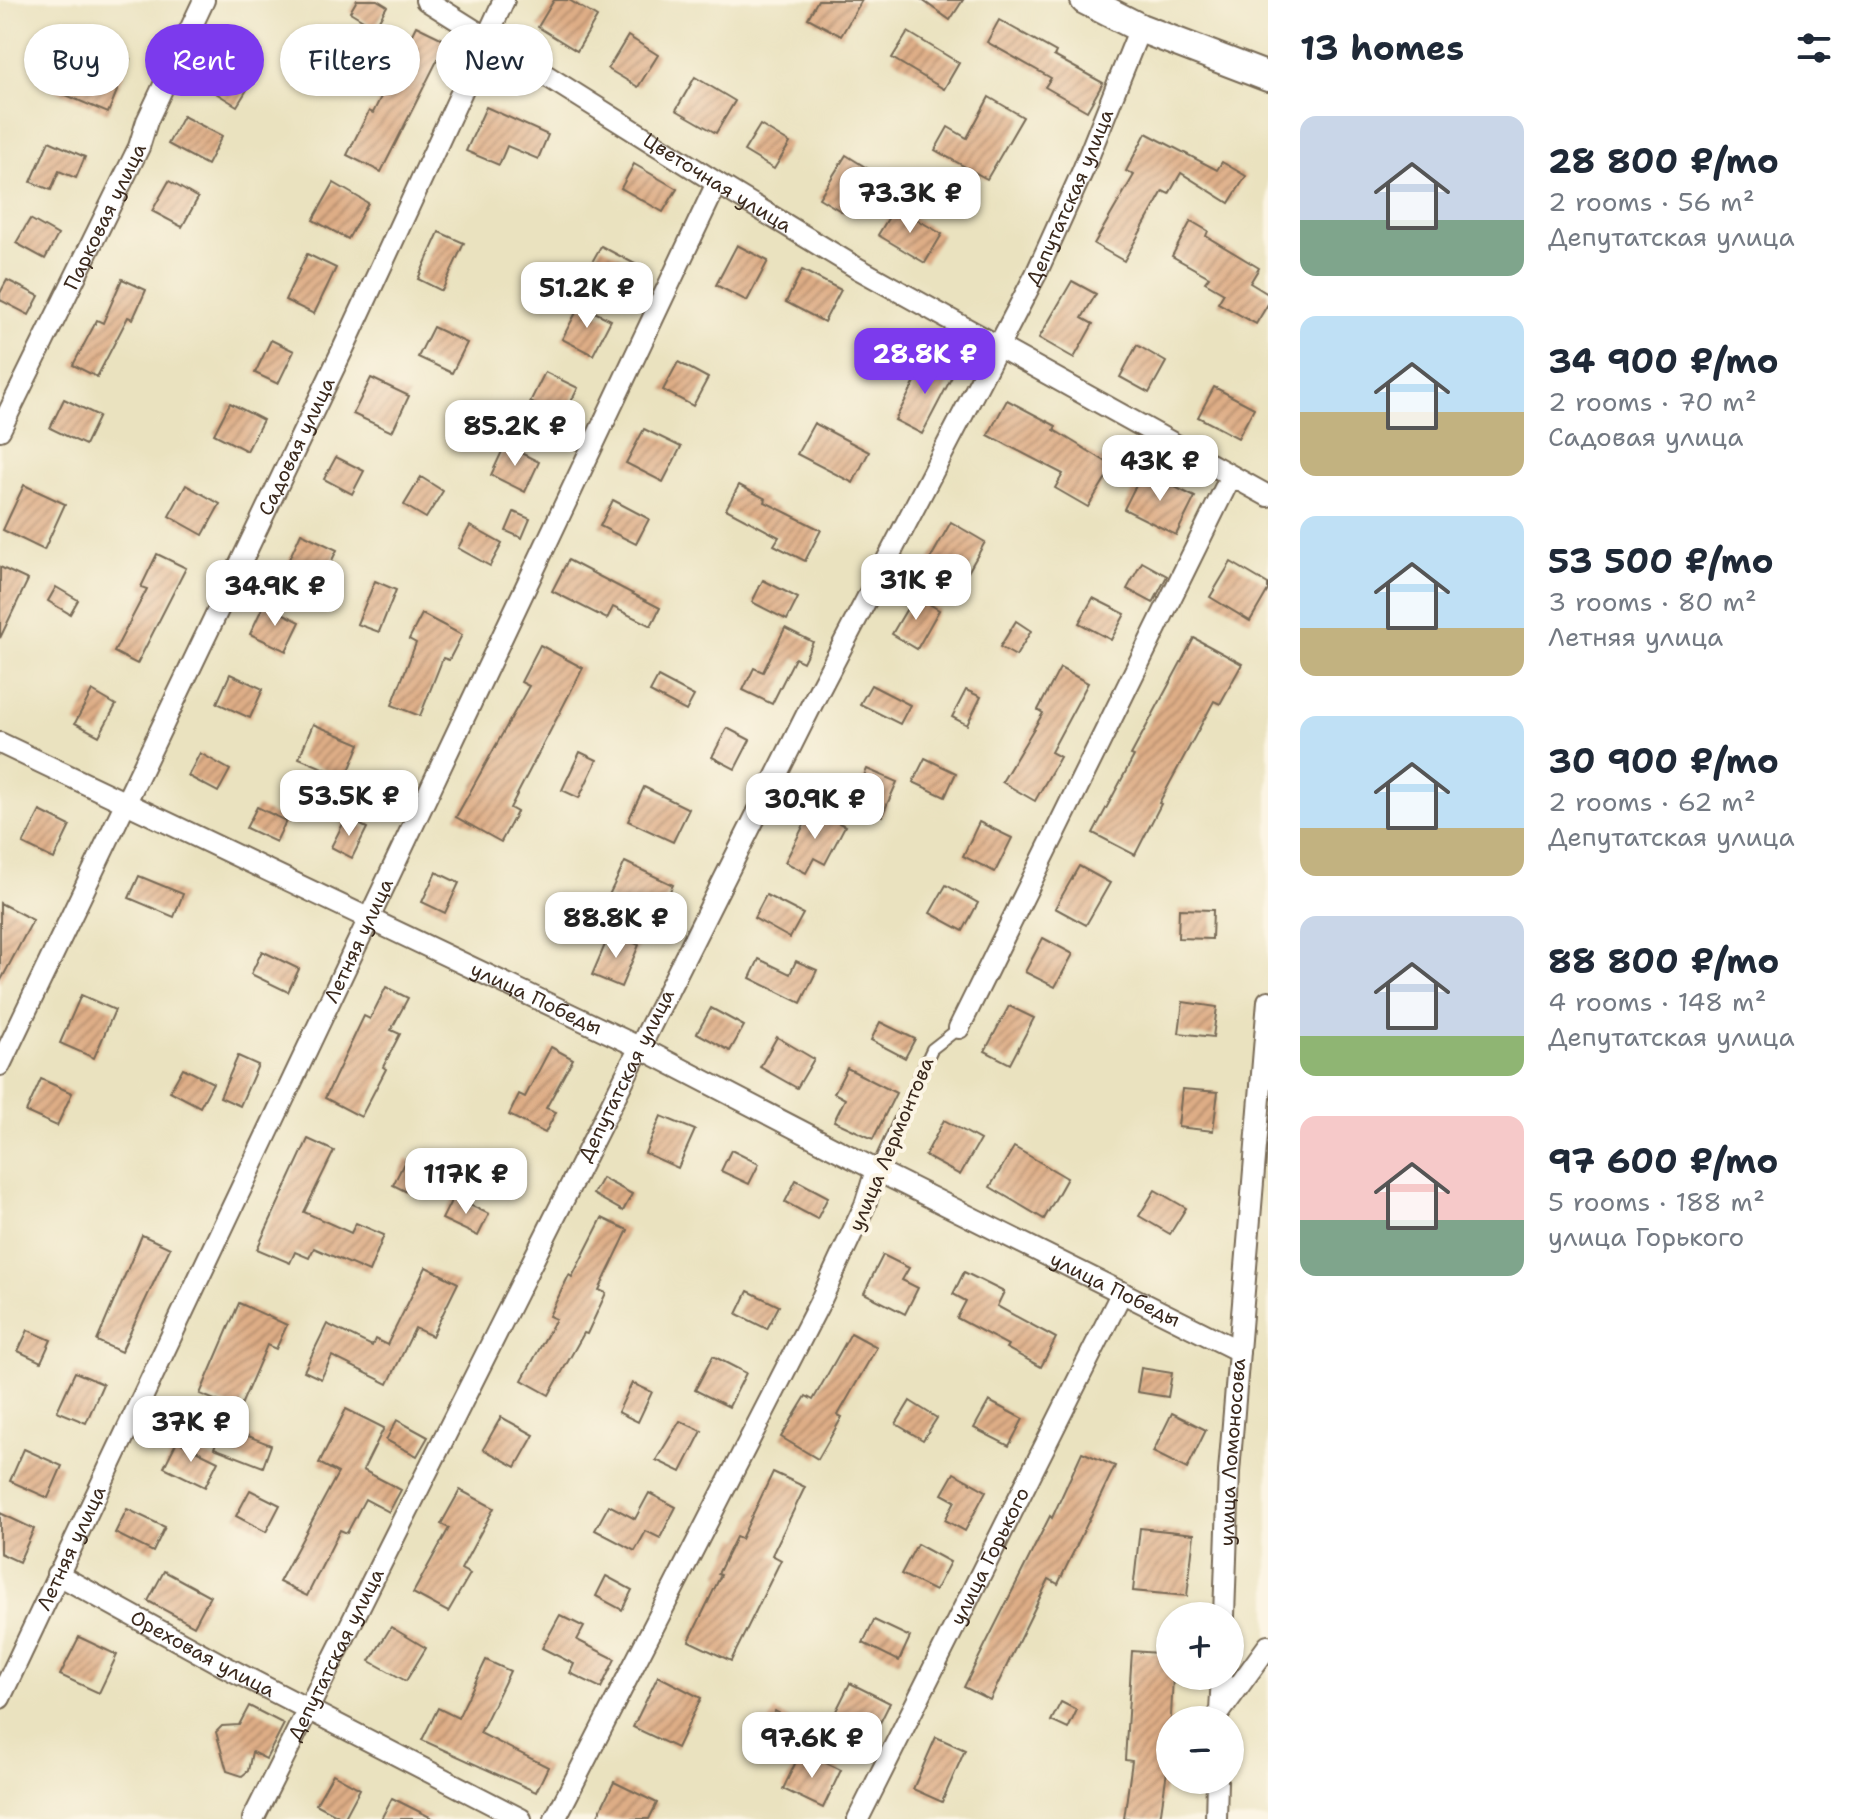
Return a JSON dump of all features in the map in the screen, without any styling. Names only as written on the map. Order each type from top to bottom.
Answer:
[{"type":"main road","points":[[1085,0],[1140,28],[1268,77]]},
{"type":"street","name":"Парковая улица","points":[[0,430],[139,147],[147,121],[204,0]]},
{"type":"street","name":"Цветочная улица","points":[[426,0],[464,24]]},
{"type":"street","name":"Садовая улица","points":[[493,24],[504,0]]},
{"type":"street","name":"Депутатская улица","points":[[253,1819],[820,689],[1036,274],[1083,170],[1140,28]]},
{"type":"street","name":"Цветочная улица","points":[[553,80],[857,268],[1268,496]]},
{"type":"street","name":"Садовая улица","points":[[0,1065],[344,347],[459,96]]},
{"type":"street","name":"Летняя улица","points":[[0,1698],[717,183]]},
{"type":"street","name":"улица Лермонтова","points":[[959,1028],[1231,476]]},
{"type":"street","name":"улица Победы","points":[[0,743],[641,1048],[876,1170],[1239,1351]]},
{"type":"street","name":"улица Ломоносова","points":[[1224,1602],[1229,1472],[1262,1137],[1268,1001]]},
{"type":"street","name":"улица Лермонтова","points":[[555,1819],[820,1302],[865,1205],[876,1170]]},
{"type":"street","name":"улица Горького","points":[[858,1819],[1122,1292]]},
{"type":"street","name":"Ореховая улица","points":[[57,1574],[308,1710],[521,1819]]},
{"type":"street","points":[[1227,1706],[1268,1646]]},
{"type":"street","points":[[1216,1819],[1217,1794]]},
{"type":"lane","name":"улица Лермонтова","points":[[876,1170],[932,1049],[959,1028]]},
{"type":"building","points":[[357,0],[377,0],[387,6],[377,24],[370,24],[350,12]]},
{"type":"building","points":[[554,0],[569,0],[597,17],[577,51],[553,36],[553,24],[540,24]]},
{"type":"building","points":[[818,0],[862,0],[841,36],[808,18]]},
{"type":"building","points":[[922,0],[963,0],[950,20]]},
{"type":"building","points":[[999,20],[1103,83],[1087,111],[1045,87],[1051,78],[987,42]]},
{"type":"building","points":[[420,28],[436,36],[436,63],[420,95]]},
{"type":"building","points":[[908,32],[959,63],[944,89],[892,58]]},
{"type":"building","points":[[628,36],[658,55],[638,87],[608,69]]},
{"type":"building","points":[[695,77],[735,101],[716,133],[676,110]]},
{"type":"building","points":[[68,96],[115,96],[108,113]]},
{"type":"building","points":[[221,96],[243,96],[237,106]]},
{"type":"building","points":[[381,96],[419,96],[381,172],[347,155],[369,111],[373,113]]},
{"type":"building","points":[[989,97],[1023,117],[987,179],[935,150],[948,127],[967,138]]},
{"type":"building","points":[[486,107],[548,135],[538,159],[507,146],[499,165],[466,151]]},
{"type":"building","points":[[183,116],[222,136],[207,165],[168,144]]},
{"type":"building","points":[[760,125],[790,143],[774,169],[744,151]]},
{"type":"building","points":[[1146,133],[1217,170],[1222,162],[1246,176],[1229,203],[1181,173],[1169,194],[1163,191],[1124,261],[1094,244],[1134,175],[1126,171]]},
{"type":"building","points":[[49,141],[85,157],[76,178],[59,171],[51,190],[31,182]]},
{"type":"building","points":[[846,155],[870,170],[844,213],[819,198]]},
{"type":"building","points":[[634,164],[677,189],[663,212],[621,188]]},
{"type":"building","points":[[169,181],[198,198],[182,227],[152,211]]},
{"type":"building","points":[[334,183],[368,203],[348,239],[313,220]]},
{"type":"building","points":[[895,207],[942,234],[925,263],[878,235]]},
{"type":"building","points":[[30,219],[58,235],[45,259],[16,243]]},
{"type":"building","points":[[1191,221],[1208,231],[1206,236],[1259,268],[1250,283],[1268,294],[1268,304],[1256,324],[1218,303],[1224,293],[1205,282],[1209,277],[1172,256]]},
{"type":"building","points":[[439,232],[464,243],[442,291],[418,279]]},
{"type":"building","points":[[737,245],[768,261],[747,301],[716,285]]},
{"type":"building","points":[[601,246],[635,264],[626,280],[592,262]]},
{"type":"building","points":[[307,254],[336,268],[314,314],[285,300]]},
{"type":"building","points":[[802,270],[841,290],[824,322],[786,302]]},
{"type":"building","points":[[122,279],[146,290],[133,319],[128,317],[97,377],[73,365],[97,320],[103,323]]},
{"type":"building","points":[[7,280],[39,296],[29,315],[0,300]]},
{"type":"building","points":[[1072,281],[1096,294],[1082,318],[1093,324],[1074,358],[1039,338]]},
{"type":"building","points":[[580,305],[611,320],[593,355],[562,339]]},
{"type":"building","points":[[433,327],[467,343],[452,373],[418,357]]},
{"type":"building","points":[[271,340],[294,351],[278,384],[255,373]]},
{"type":"building","points":[[1137,345],[1166,362],[1149,393],[1120,377]]},
{"type":"building","points":[[928,357],[955,371],[922,434],[895,420]]},
{"type":"building","points":[[678,362],[708,378],[693,406],[663,390]]},
{"type":"building","points":[[545,372],[578,388],[563,418],[530,402]]},
{"type":"building","points":[[371,378],[409,396],[392,432],[353,414]]},
{"type":"building","points":[[1214,387],[1254,408],[1238,438],[1198,417]]},
{"type":"building","points":[[64,399],[99,416],[85,445],[50,428]]},
{"type":"building","points":[[1007,400],[1056,426],[1054,430],[1113,466],[1088,507],[1055,488],[1063,474],[988,435]]},
{"type":"building","points":[[230,403],[263,420],[247,451],[214,434]]},
{"type":"building","points":[[814,423],[869,452],[853,483],[797,454]]},
{"type":"building","points":[[644,429],[681,447],[663,482],[626,463]]},
{"type":"building","points":[[505,445],[539,462],[525,492],[491,475]]},
{"type":"building","points":[[336,457],[364,471],[352,494],[324,479]]},
{"type":"building","points":[[1143,471],[1195,497],[1176,535],[1124,509]]},
{"type":"building","points":[[421,477],[443,491],[426,518],[404,505]]},
{"type":"building","points":[[24,485],[65,504],[44,550],[3,530]]},
{"type":"building","points":[[186,485],[220,504],[203,535],[169,516]]},
{"type":"building","points":[[739,485],[821,530],[805,561],[774,545],[779,537],[726,509]]},
{"type":"building","points":[[613,500],[649,519],[636,544],[600,526]]},
{"type":"building","points":[[514,512],[530,519],[522,538],[506,531]]},
{"type":"building","points":[[951,522],[985,542],[963,581],[929,561]]},
{"type":"building","points":[[470,526],[502,544],[490,566],[458,548]]},
{"type":"building","points":[[301,533],[337,550],[319,587],[284,570]]},
{"type":"building","points":[[157,554],[186,568],[137,664],[114,652],[147,589],[141,587]]},
{"type":"building","points":[[568,560],[660,608],[651,626],[613,607],[607,619],[552,591]]},
{"type":"building","points":[[1142,562],[1167,576],[1153,603],[1127,589]]},
{"type":"building","points":[[1231,562],[1268,584],[1268,590],[1250,621],[1210,597]]},
{"type":"building","points":[[0,567],[28,580],[0,638]]},
{"type":"building","points":[[763,580],[798,598],[787,620],[752,602]]},
{"type":"building","points":[[375,581],[396,590],[379,632],[357,624]]},
{"type":"building","points":[[56,587],[78,600],[70,614],[48,601]]},
{"type":"building","points":[[915,595],[939,610],[917,649],[892,634]]},
{"type":"building","points":[[1093,598],[1125,614],[1111,640],[1079,623]]},
{"type":"building","points":[[264,604],[300,622],[286,651],[250,634]]},
{"type":"building","points":[[422,614],[462,635],[449,660],[443,658],[420,716],[392,705],[416,643],[409,639]]},
{"type":"building","points":[[1016,621],[1031,631],[1016,656],[1000,647]]},
{"type":"building","points":[[785,628],[813,642],[803,662],[795,658],[772,704],[743,690],[754,668],[763,672]]},
{"type":"building","points":[[1194,638],[1242,664],[1220,704],[1214,701],[1135,855],[1093,833]]},
{"type":"building","points":[[540,645],[583,668],[510,808],[517,812],[501,842],[456,817],[529,686],[521,682]]},
{"type":"building","points":[[1060,668],[1088,683],[1051,752],[1060,757],[1035,801],[1002,782],[1043,713],[1038,710]]},
{"type":"building","points":[[230,674],[263,689],[250,718],[217,703]]},
{"type":"building","points":[[658,677],[694,696],[686,711],[650,692]]},
{"type":"building","points":[[871,685],[910,705],[900,724],[860,704]]},
{"type":"building","points":[[966,690],[981,697],[967,725],[952,717]]},
{"type":"building","points":[[92,691],[116,705],[99,736],[75,723]]},
{"type":"building","points":[[313,724],[360,744],[346,778],[299,758]]},
{"type":"building","points":[[727,728],[750,740],[735,769],[712,757]]},
{"type":"building","points":[[580,752],[597,760],[579,798],[562,790]]},
{"type":"building","points":[[200,753],[230,770],[218,792],[188,776]]},
{"type":"building","points":[[925,758],[956,773],[945,797],[913,782]]},
{"type":"building","points":[[867,769],[897,782],[882,816],[852,803]]},
{"type":"building","points":[[382,784],[399,792],[390,812],[373,804]]},
{"type":"building","points":[[644,787],[689,809],[673,842],[628,821]]},
{"type":"building","points":[[257,807],[286,821],[276,842],[246,828]]},
{"type":"building","points":[[812,809],[845,826],[825,864],[814,858],[806,873],[785,862]]},
{"type":"building","points":[[40,811],[70,826],[54,859],[23,844]]},
{"type":"building","points":[[346,818],[367,828],[352,858],[331,847]]},
{"type":"building","points":[[979,822],[1012,838],[995,872],[963,856]]},
{"type":"building","points":[[625,862],[673,885],[655,921],[608,897]]},
{"type":"building","points":[[1079,866],[1110,883],[1086,925],[1055,908]]},
{"type":"building","points":[[436,872],[459,883],[445,913],[422,902]]},
{"type":"building","points":[[139,876],[183,894],[174,917],[129,898]]},
{"type":"building","points":[[946,885],[978,903],[963,931],[930,913]]},
{"type":"building","points":[[766,895],[803,914],[790,938],[754,918]]},
{"type":"building","points":[[0,903],[33,920],[0,982]]},
{"type":"building","points":[[1179,909],[1213,910],[1212,939],[1178,938]]},
{"type":"building","points":[[610,933],[639,945],[621,987],[592,975]]},
{"type":"building","points":[[1043,938],[1073,954],[1055,987],[1025,972]]},
{"type":"building","points":[[262,951],[299,969],[288,992],[251,974]]},
{"type":"building","points":[[759,959],[790,974],[796,961],[817,970],[801,1003],[750,978]]},
{"type":"building","points":[[386,987],[408,998],[391,1030],[400,1034],[361,1117],[325,1098],[364,1016],[370,1019]]},
{"type":"building","points":[[81,995],[115,1010],[94,1058],[60,1043]]},
{"type":"building","points":[[1183,1002],[1217,1007],[1213,1037],[1179,1033]]},
{"type":"building","points":[[1009,1006],[1034,1018],[1010,1064],[985,1051]]},
{"type":"building","points":[[711,1008],[744,1026],[730,1051],[697,1033]]},
{"type":"building","points":[[880,1022],[915,1039],[905,1058],[871,1040]]},
{"type":"building","points":[[777,1037],[814,1059],[797,1088],[760,1067]]},
{"type":"building","points":[[551,1047],[573,1059],[546,1108],[556,1112],[545,1133],[509,1115],[519,1094],[525,1097]]},
{"type":"building","points":[[238,1056],[258,1065],[240,1106],[220,1097]]},
{"type":"building","points":[[183,1068],[213,1083],[200,1107],[170,1091]]},
{"type":"building","points":[[847,1068],[896,1093],[873,1139],[834,1121],[845,1099],[834,1093]]},
{"type":"building","points":[[41,1079],[72,1093],[57,1126],[26,1112]]},
{"type":"building","points":[[1182,1089],[1218,1092],[1213,1131],[1178,1127]]},
{"type":"building","points":[[661,1116],[695,1130],[678,1168],[645,1153]]},
{"type":"building","points":[[944,1120],[980,1140],[960,1175],[925,1156]]},
{"type":"building","points":[[308,1139],[334,1151],[304,1212],[351,1233],[356,1223],[384,1235],[369,1272],[314,1248],[309,1258],[295,1252],[290,1263],[257,1249]]},
{"type":"building","points":[[1014,1147],[1067,1178],[1044,1219],[990,1187]]},
{"type":"building","points":[[731,1150],[759,1164],[749,1184],[721,1171]]},
{"type":"building","points":[[406,1159],[421,1167],[409,1193],[393,1185]]},
{"type":"building","points":[[602,1178],[632,1194],[623,1211],[593,1194]]},
{"type":"building","points":[[796,1180],[828,1197],[817,1219],[785,1202]]},
{"type":"building","points":[[1155,1190],[1186,1208],[1170,1234],[1139,1216]]},
{"type":"building","points":[[453,1197],[489,1214],[478,1236],[442,1219]]},
{"type":"building","points":[[602,1218],[628,1230],[599,1290],[606,1293],[587,1334],[584,1333],[549,1395],[522,1380],[556,1319],[549,1316],[569,1275],[572,1277]]},
{"type":"building","points":[[142,1235],[170,1248],[121,1352],[97,1341]]},
{"type":"building","points":[[883,1255],[909,1268],[902,1280],[918,1288],[905,1314],[864,1293]]},
{"type":"building","points":[[426,1267],[458,1283],[432,1336],[415,1328],[388,1384],[332,1356],[321,1379],[304,1371],[327,1324],[372,1346],[375,1339],[387,1345]]},
{"type":"building","points":[[964,1272],[1004,1292],[997,1306],[1056,1338],[1041,1367],[957,1318],[966,1301],[953,1294]]},
{"type":"building","points":[[748,1291],[779,1306],[767,1329],[737,1314]]},
{"type":"building","points":[[239,1303],[287,1325],[276,1349],[267,1345],[239,1410],[200,1394]]},
{"type":"building","points":[[28,1330],[51,1340],[41,1362],[18,1351]]},
{"type":"building","points":[[851,1333],[877,1347],[838,1415],[842,1417],[818,1459],[781,1437],[806,1396],[813,1400]]},
{"type":"building","points":[[713,1356],[746,1373],[729,1407],[695,1390]]},
{"type":"building","points":[[1141,1368],[1172,1373],[1168,1397],[1137,1392]]},
{"type":"building","points":[[75,1372],[103,1384],[86,1423],[57,1411]]},
{"type":"building","points":[[632,1383],[652,1392],[638,1422],[618,1412]]},
{"type":"building","points":[[910,1401],[937,1418],[923,1440],[896,1424]]},
{"type":"building","points":[[989,1401],[1023,1419],[1009,1446],[974,1428]]},
{"type":"building","points":[[346,1409],[384,1428],[363,1470],[401,1490],[389,1512],[365,1499],[347,1533],[340,1530],[307,1596],[279,1582],[338,1473],[319,1463]]},
{"type":"building","points":[[1172,1413],[1206,1430],[1187,1469],[1153,1452]]},
{"type":"building","points":[[501,1417],[534,1435],[516,1467],[483,1449]]},
{"type":"building","points":[[397,1420],[428,1437],[417,1456],[386,1440]]},
{"type":"building","points":[[680,1421],[702,1431],[681,1472],[656,1460]]},
{"type":"building","points":[[223,1426],[271,1445],[263,1467],[214,1448]]},
{"type":"building","points":[[177,1441],[218,1461],[205,1487],[164,1467]]},
{"type":"building","points":[[24,1449],[62,1466],[48,1498],[10,1481]]},
{"type":"building","points":[[1082,1452],[1115,1466],[1058,1584],[1049,1579],[990,1700],[964,1687],[1050,1516],[1052,1518]]},
{"type":"building","points":[[773,1472],[805,1487],[772,1555],[781,1560],[731,1661],[689,1641],[736,1537],[741,1539]]},
{"type":"building","points":[[954,1473],[986,1491],[965,1531],[945,1520],[955,1501],[942,1494]]},
{"type":"building","points":[[250,1490],[280,1505],[266,1532],[236,1516]]},
{"type":"building","points":[[460,1490],[494,1508],[461,1569],[470,1574],[448,1612],[413,1593],[449,1528],[441,1524]]},
{"type":"building","points":[[649,1493],[676,1507],[660,1538],[646,1531],[635,1551],[595,1530],[609,1505],[635,1519]]},
{"type":"building","points":[[127,1509],[165,1527],[153,1552],[115,1533]]},
{"type":"building","points":[[0,1513],[34,1529],[19,1562],[0,1553]]},
{"type":"building","points":[[1140,1528],[1194,1534],[1187,1596],[1133,1591]]},
{"type":"building","points":[[917,1544],[950,1562],[935,1591],[901,1574]]},
{"type":"building","points":[[164,1571],[210,1596],[194,1626],[148,1601]]},
{"type":"building","points":[[606,1576],[632,1590],[622,1610],[596,1596]]},
{"type":"building","points":[[560,1615],[584,1627],[577,1640],[615,1659],[601,1688],[570,1673],[574,1664],[542,1648]]},
{"type":"building","points":[[874,1620],[910,1637],[899,1661],[863,1643]]},
{"type":"building","points":[[391,1627],[426,1648],[406,1681],[370,1661]]},
{"type":"building","points":[[79,1637],[117,1655],[99,1693],[60,1675]]},
{"type":"building","points":[[1132,1651],[1156,1653],[1156,1690],[1172,1690],[1172,1706],[1156,1706],[1156,1794],[1164,1794],[1160,1819],[1124,1819],[1132,1761],[1125,1760]]},
{"type":"building","points":[[486,1660],[510,1671],[480,1733],[548,1767],[536,1792],[422,1740],[438,1708],[458,1718]]},
{"type":"building","points":[[658,1676],[701,1698],[677,1748],[633,1727]]},
{"type":"building","points":[[850,1683],[890,1703],[873,1737],[833,1717]]},
{"type":"building","points":[[1061,1702],[1077,1710],[1068,1729],[1051,1721]]},
{"type":"building","points":[[249,1706],[284,1724],[266,1759],[252,1752],[248,1771],[242,1776],[227,1771],[216,1732],[222,1726],[239,1725]]},
{"type":"building","points":[[775,1711],[809,1730],[801,1745],[767,1726]]},
{"type":"building","points":[[936,1737],[965,1750],[942,1802],[913,1789]]},
{"type":"building","points":[[801,1751],[841,1770],[823,1808],[783,1789]]},
{"type":"building","points":[[333,1774],[360,1789],[344,1819],[316,1804]]},
{"type":"building","points":[[614,1782],[657,1803],[649,1819],[596,1819]]},
{"type":"building","points":[[392,1798],[434,1819],[381,1819]]}]
